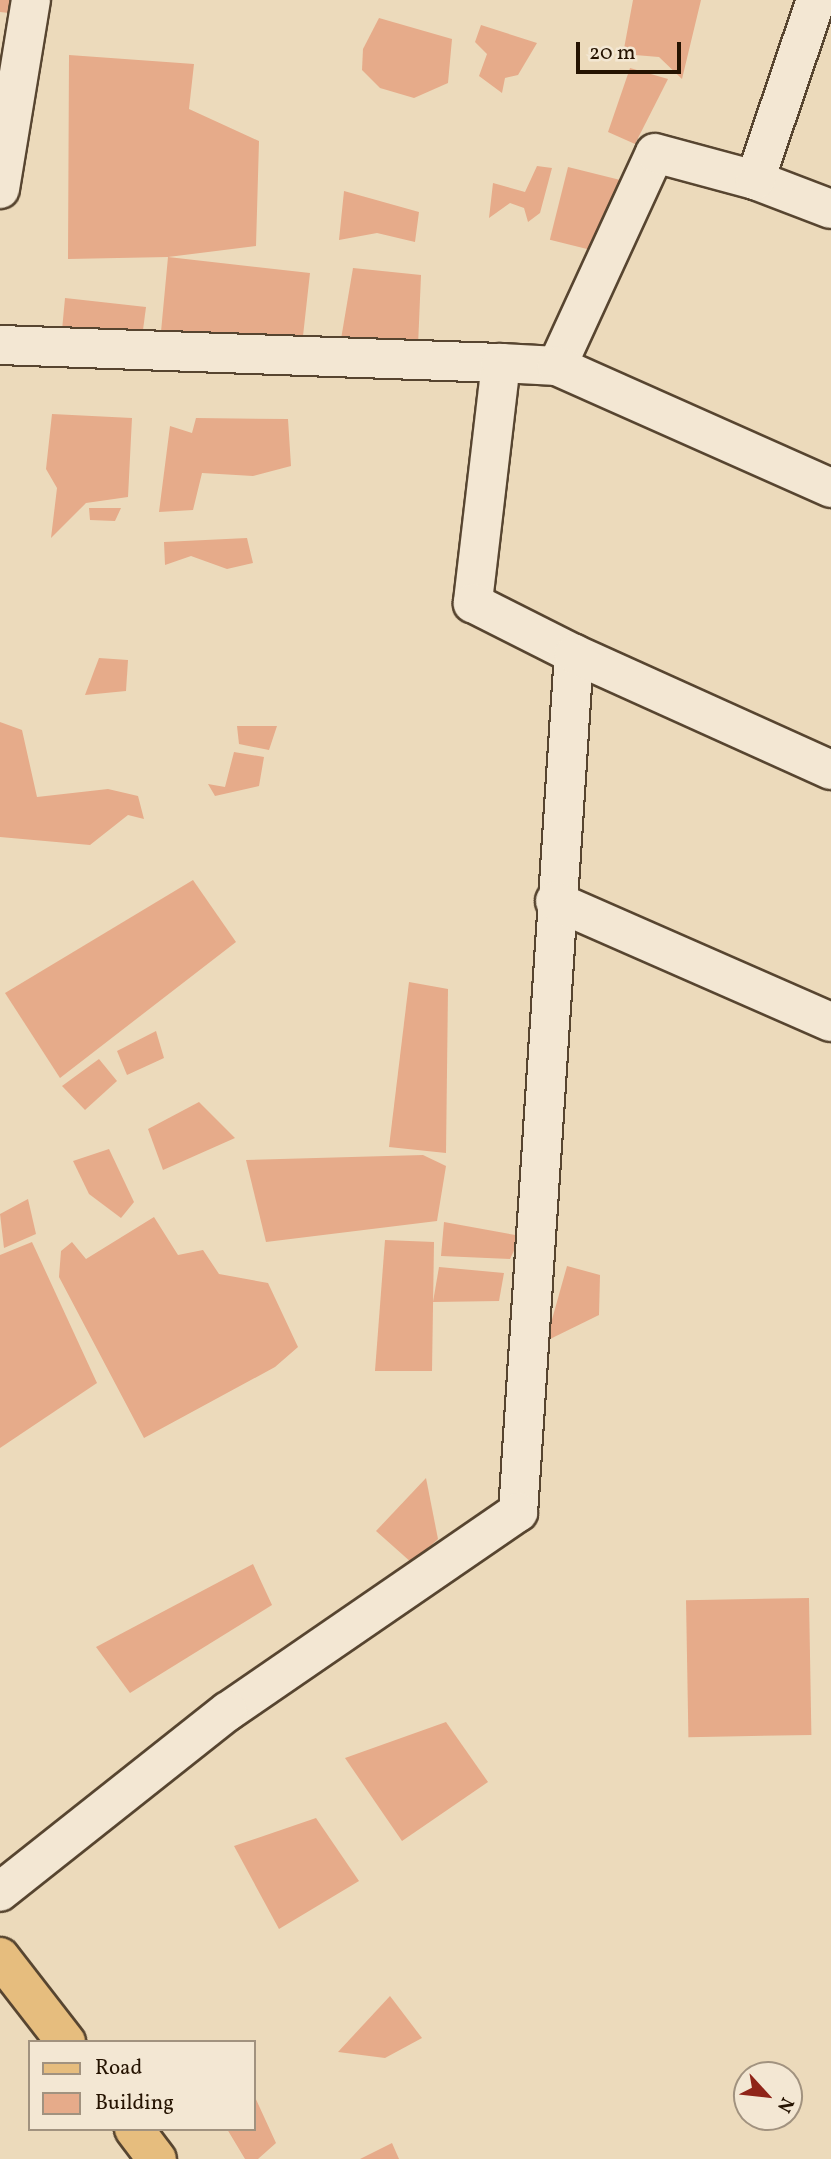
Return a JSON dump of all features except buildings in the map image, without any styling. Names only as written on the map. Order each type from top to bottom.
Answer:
[{"type":"main road","points":[[0,1957],[64,2040]]},
{"type":"main road","points":[[136,2131],[157,2159]]},
{"type":"street","points":[[0,189],[31,0]]},
{"type":"street","points":[[755,180],[816,0]]},
{"type":"street","points":[[557,366],[655,153],[755,180],[831,209]]},
{"type":"street","points":[[0,345],[557,366],[831,488]]},
{"type":"street","points":[[501,363],[473,603],[574,654],[831,770]]},
{"type":"street","points":[[0,1892],[228,1711],[518,1512],[555,901],[574,654]]},
{"type":"street","points":[[555,901],[831,1022]]}]
